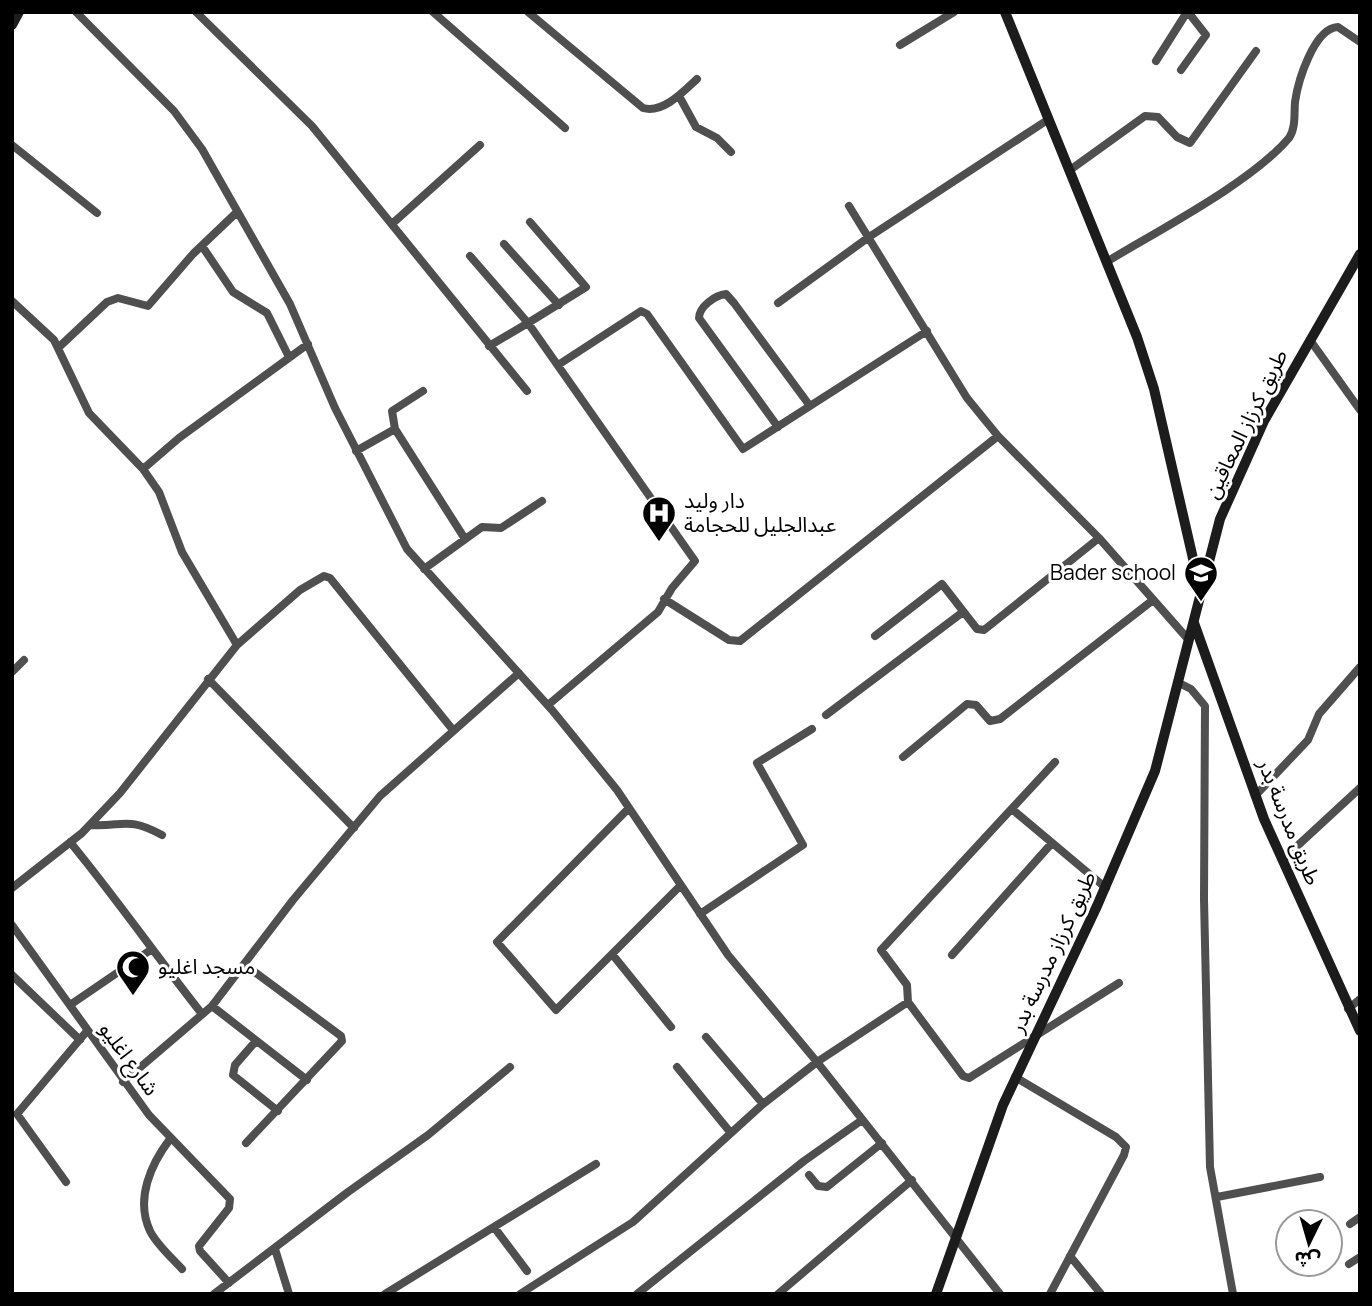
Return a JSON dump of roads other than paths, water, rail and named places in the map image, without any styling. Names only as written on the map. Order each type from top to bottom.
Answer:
[{"type":"street","points":[[12,25],[19,12]]},
{"type":"street","points":[[76,12],[174,111],[192,134],[290,304],[356,451],[407,549],[548,705],[629,808],[728,955],[912,1180],[1000,1294]]},
{"type":"street","points":[[196,12],[312,127],[393,223],[527,391]]},
{"type":"street","points":[[433,12],[565,128]]},
{"type":"street","points":[[528,12],[538,15],[635,104],[649,110],[678,96],[697,79]]},
{"type":"street","points":[[900,45],[954,12]]},
{"type":"street","points":[[1005,12],[1108,261],[1154,389],[1201,592]]},
{"type":"street","points":[[1156,61],[1187,12],[1206,35],[1181,70]]},
{"type":"street","points":[[1108,261],[1230,186],[1284,143],[1291,135],[1305,64],[1320,38],[1330,29],[1338,27],[1360,42]]},
{"type":"street","points":[[1070,170],[1145,116],[1158,117],[1177,137],[1190,143],[1256,51]]},
{"type":"street","points":[[678,96],[696,127],[717,138],[731,152]]},
{"type":"street","points":[[778,303],[869,237],[1049,119]]},
{"type":"street","points":[[12,145],[97,213]]},
{"type":"street","points":[[393,223],[480,145]]},
{"type":"street","points":[[849,206],[967,398],[998,436],[1098,538],[1187,638]]},
{"type":"street","points":[[58,348],[107,302],[128,299],[148,306],[236,212]]},
{"type":"street","points":[[489,346],[559,305],[583,289],[586,284],[530,222]]},
{"type":"street","points":[[505,244],[559,305]]},
{"type":"street","points":[[202,246],[233,292],[267,313],[289,357]]},
{"type":"street","name":"طريق كرزاز المعاقين","points":[[1194,623],[1220,520],[1241,469],[1264,421],[1360,254]]},
{"type":"street","points":[[470,256],[528,323],[694,555],[692,567],[664,599],[659,612],[548,705]]},
{"type":"street","points":[[778,427],[699,318],[701,310],[719,295],[726,294],[734,303],[810,407]]},
{"type":"street","points":[[12,301],[54,340],[89,413],[143,469],[163,502],[182,552],[237,645]]},
{"type":"street","points":[[558,365],[642,311],[647,314],[740,447],[746,448],[927,331]]},
{"type":"street","points":[[1310,340],[1359,406]]},
{"type":"street","points":[[143,469],[179,438],[308,344]]},
{"type":"street","points":[[423,391],[393,411],[395,429],[465,539]]},
{"type":"street","points":[[356,451],[395,429]]},
{"type":"street","points":[[664,599],[729,640],[740,641],[998,436]]},
{"type":"street","points":[[424,569],[482,527],[505,527],[542,500]]},
{"type":"street","points":[[875,636],[942,584],[977,629],[984,630],[1098,538]]},
{"type":"street","points":[[12,888],[71,842],[120,793],[237,645],[300,590],[324,576],[330,578],[453,730]]},
{"type":"street","points":[[902,757],[967,704],[976,705],[990,721],[1000,719],[1153,600]]},
{"type":"street","points":[[827,715],[964,612]]},
{"type":"street","name":"طريق كرزاز مدرسة بدر","points":[[936,1294],[955,1236],[1016,1077],[1105,888],[1155,771],[1179,683],[1187,638],[1194,623]]},
{"type":"street","name":"طريق مدرسة بدر","points":[[1194,623],[1255,796],[1360,1031]]},
{"type":"street","points":[[12,672],[24,660]]},
{"type":"street","points":[[1255,796],[1308,740],[1319,714],[1360,667]]},
{"type":"street","points":[[123,1083],[212,1006],[400,774],[519,673]]},
{"type":"street","points":[[208,679],[354,828]]},
{"type":"street","points":[[1179,683],[1191,689],[1205,706],[1206,1044],[1210,1167],[1233,1294]]},
{"type":"street","points":[[700,914],[803,845],[757,763],[812,729]]},
{"type":"street","points":[[1055,762],[881,950],[907,985],[908,1002],[963,1076],[969,1078],[1119,983]]},
{"type":"street","points":[[1282,860],[1360,788]]},
{"type":"street","points":[[629,808],[497,940],[556,1010],[680,886]]},
{"type":"street","points":[[1013,810],[1105,888]]},
{"type":"street","points":[[90,825],[106,826],[126,821],[140,823],[162,835]]},
{"type":"street","points":[[71,842],[133,919],[152,950],[202,1014]]},
{"type":"street","points":[[952,955],[1052,843]]},
{"type":"street","name":"شارع اغليو","points":[[12,925],[123,1083],[170,1139],[231,1203],[199,1246],[200,1251],[229,1283]]},
{"type":"street","points":[[70,1005],[152,950]]},
{"type":"street","points":[[612,954],[671,1027]]},
{"type":"street","points":[[244,964],[341,1036],[340,1045],[246,1143]]},
{"type":"street","points":[[12,975],[80,1040]]},
{"type":"street","points":[[1348,1009],[1360,999]]},
{"type":"street","points":[[520,1294],[633,1222],[666,1196],[730,1132],[763,1104],[817,1062],[908,1002]]},
{"type":"street","points":[[212,1006],[307,1080]]},
{"type":"street","points":[[66,1182],[17,1114],[87,1031]]},
{"type":"street","points":[[706,1037],[763,1104]]},
{"type":"street","points":[[256,1041],[235,1065],[233,1075],[278,1111]]},
{"type":"street","points":[[214,1294],[428,1135],[510,1067]]},
{"type":"street","points":[[677,1067],[730,1132]]},
{"type":"street","points":[[1016,1077],[1116,1137],[1126,1147],[1124,1156],[1050,1294]]},
{"type":"street","points":[[637,1294],[804,1161],[862,1120]]},
{"type":"street","points":[[170,1139],[146,1181],[147,1221],[151,1233],[182,1269]]},
{"type":"street","points":[[810,1175],[818,1186],[827,1187],[882,1143]]},
{"type":"street","points":[[385,1294],[596,1164]]},
{"type":"street","points":[[1217,1197],[1320,1177]]},
{"type":"street","points":[[778,1294],[912,1180]]},
{"type":"street","points":[[1350,1224],[1360,1217]]},
{"type":"street","points":[[494,1227],[527,1271]]},
{"type":"street","points":[[275,1249],[289,1294]]},
{"type":"street","points":[[1070,1256],[1101,1294]]},
{"type":"street","points":[[1349,1264],[1360,1257]]},
{"type":"place","name":"دار وليد عبدالجليل للحجامة","points":[[659,543]]},
{"type":"place","name":"Bader school","points":[[1201,603]]},
{"type":"place","name":"مسجد اغليو","points":[[133,997]]}]
